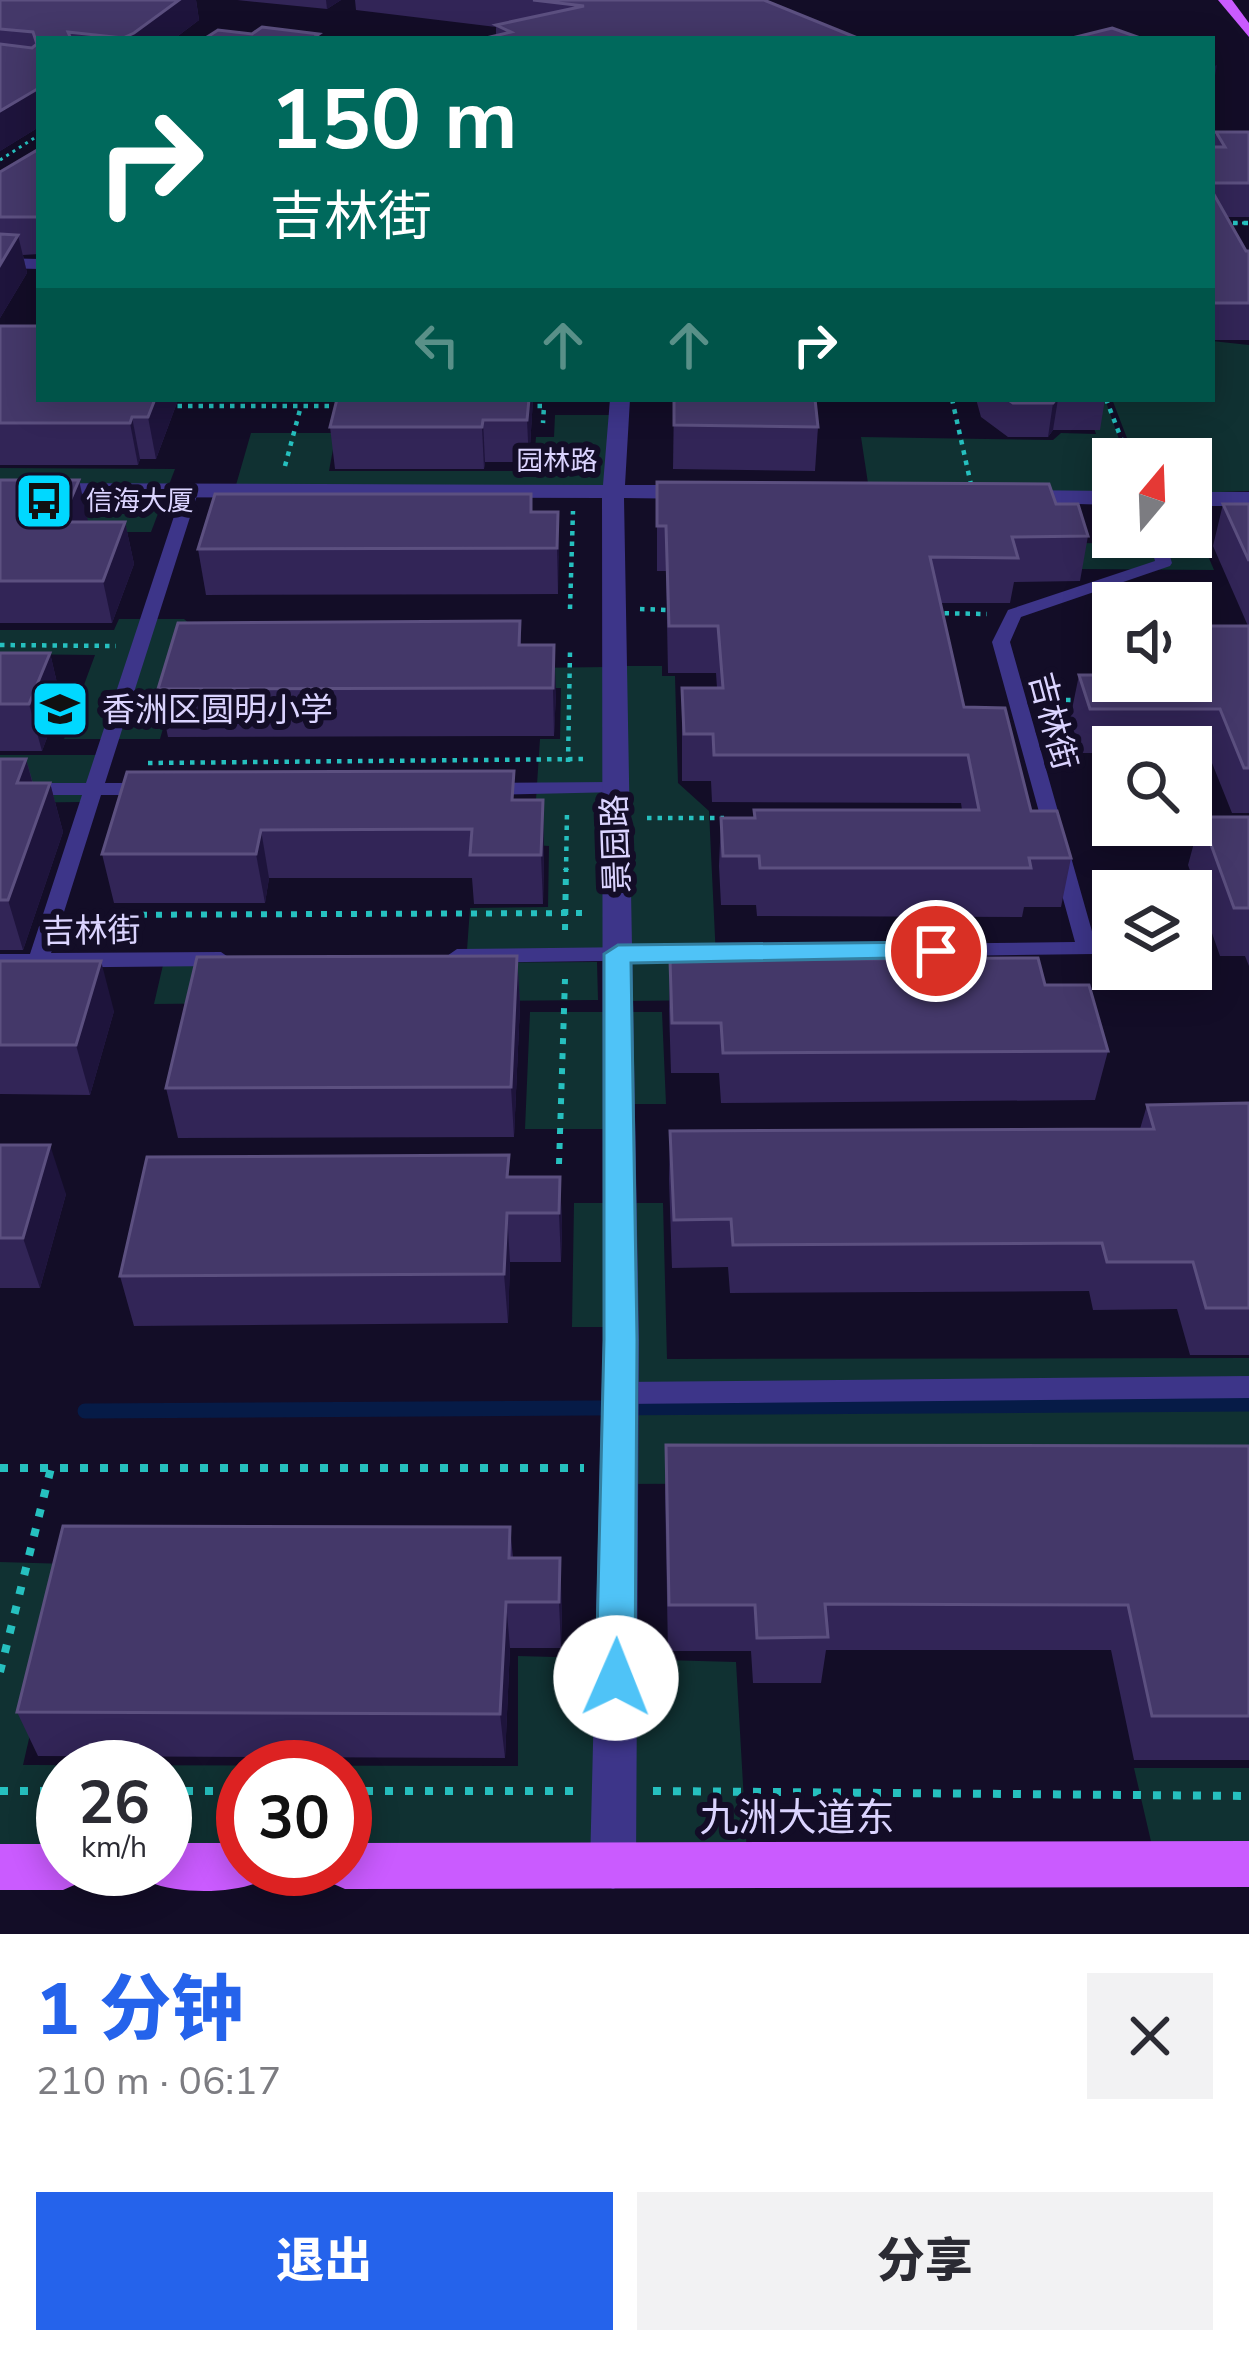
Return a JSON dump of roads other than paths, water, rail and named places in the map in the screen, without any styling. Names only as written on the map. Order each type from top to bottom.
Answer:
[{"type":"main road","points":[[1225,0],[1249,33]]},
{"type":"main road","points":[[1215,143],[1249,143]]},
{"type":"main road","name":"九洲大道东","points":[[372,1866],[1249,1864]]},
{"type":"main road","points":[[0,1867],[36,1867]]},
{"type":"street","points":[[0,263],[36,264]]},
{"type":"street","name":"景园路","points":[[613,1866],[620,1406],[613,491],[620,402]]},
{"type":"street","name":"园林路","points":[[0,490],[729,493]]},
{"type":"street","points":[[974,496],[1092,498]]},
{"type":"street","points":[[1212,499],[1249,499]]},
{"type":"lane","points":[[38,961],[191,489]]},
{"type":"lane","name":"吉林街","points":[[426,957],[1087,949],[1001,642],[1014,614],[1165,563],[1163,558]]},
{"type":"lane","points":[[473,789],[613,788]]},
{"type":"lane","points":[[0,789],[166,789]]},
{"type":"lane","name":"吉林街","points":[[0,961],[239,959]]},
{"type":"lane","points":[[620,1406],[1249,1387]]},
{"type":"waterway","points":[[85,1411],[1249,1404]]},
{"type":"place","name":"信海大厦","points":[[44,501]]},
{"type":"place","name":"香洲区圆明小学","points":[[60,709]]}]
